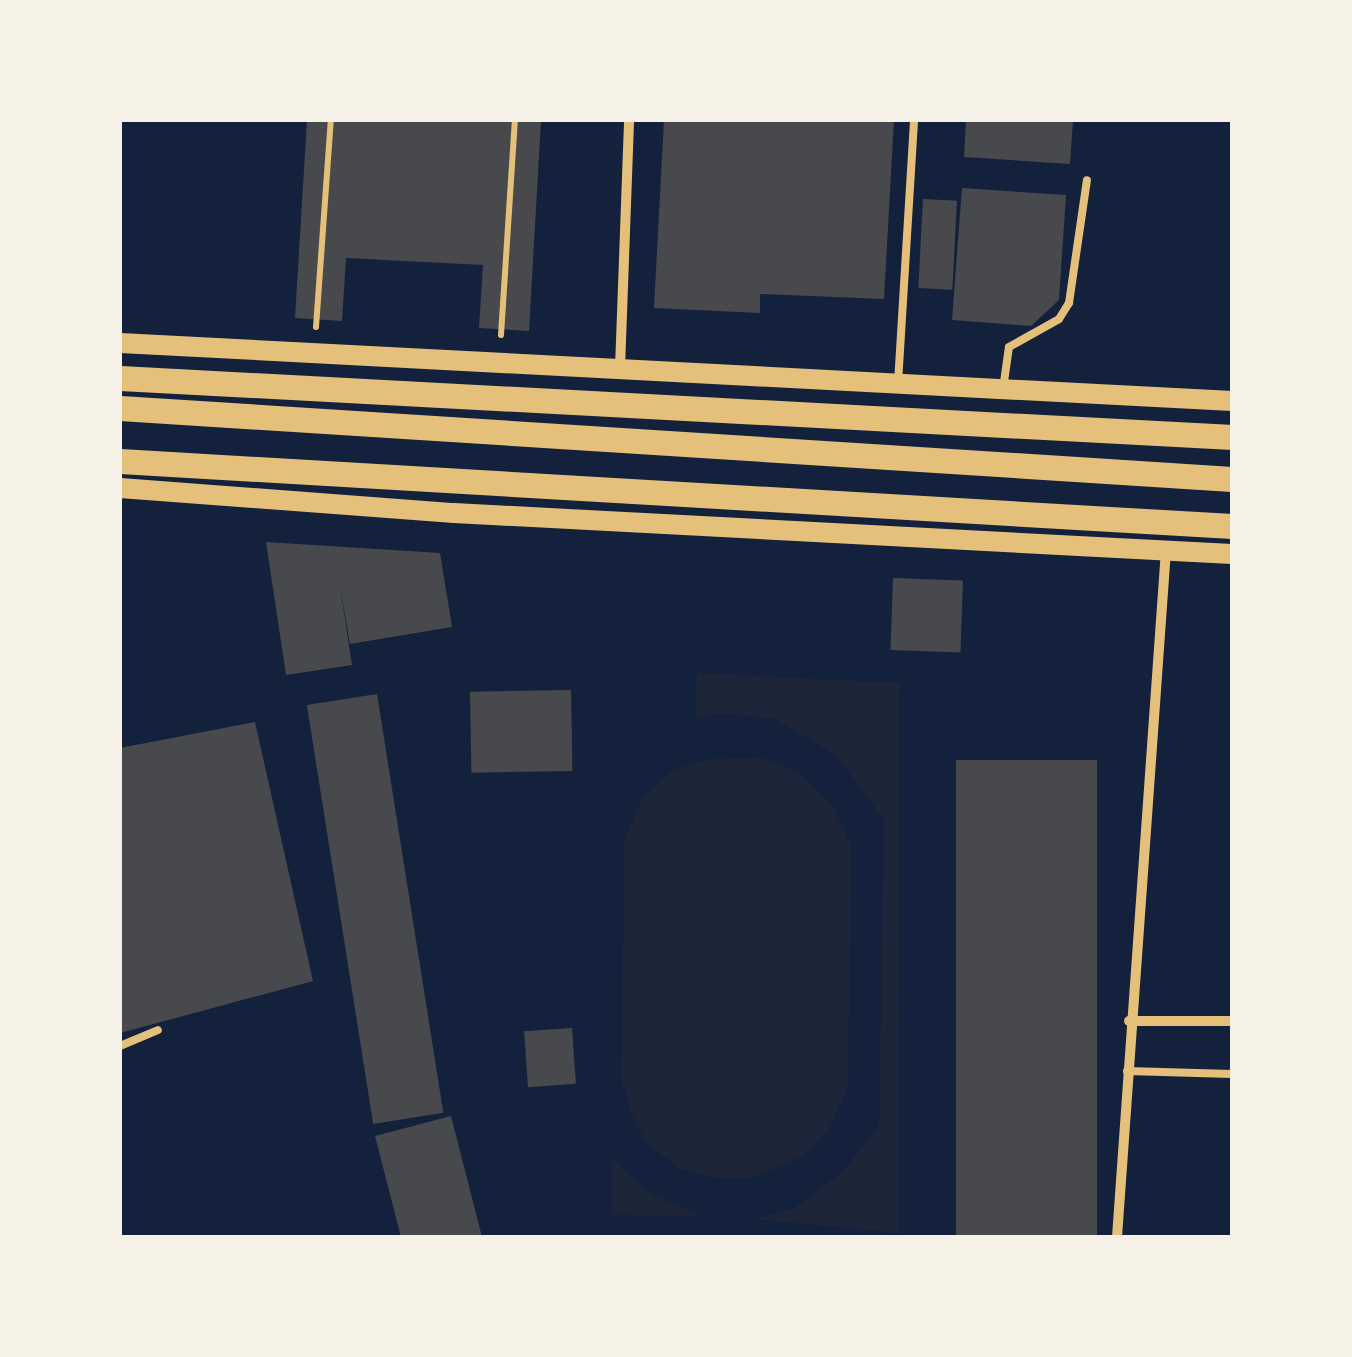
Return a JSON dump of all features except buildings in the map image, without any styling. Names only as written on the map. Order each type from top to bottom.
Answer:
[{"type":"main road","points":[[120,343],[1232,401]]},
{"type":"main road","points":[[120,378],[1232,437]]},
{"type":"main road","points":[[120,408],[1232,479]]},
{"type":"main road","points":[[120,461],[1232,526]]},
{"type":"main road","points":[[120,488],[454,513],[1232,554]]},
{"type":"street","points":[[620,368],[629,120]]},
{"type":"street","points":[[1117,1237],[1129,1021],[1166,548]]},
{"type":"street","points":[[1129,1021],[1232,1021]]},
{"type":"lane","points":[[898,383],[914,120]]},
{"type":"lane","points":[[1003,389],[1009,347],[1059,319],[1069,303],[1087,180]]},
{"type":"lane","points":[[120,1046],[158,1030]]},
{"type":"lane","points":[[1126,1070],[1232,1074]]},
{"type":"path","points":[[314,354],[331,120]]},
{"type":"path","points":[[499,362],[515,120]]},
{"type":"shaded area","points":[[697,673],[899,683],[898,1233],[755,1219],[795,1208],[841,1173],[879,1127],[884,820],[836,755],[773,718],[719,714],[695,720]]},
{"type":"shaded area","points":[[763,758],[801,774],[833,805],[851,846],[848,1087],[829,1129],[803,1156],[752,1178],[718,1178],[678,1168],[645,1141],[622,1081],[624,840],[642,799],[673,770],[710,759]]},
{"type":"shaded area","points":[[612,1159],[650,1194],[702,1216],[612,1215]]}]
